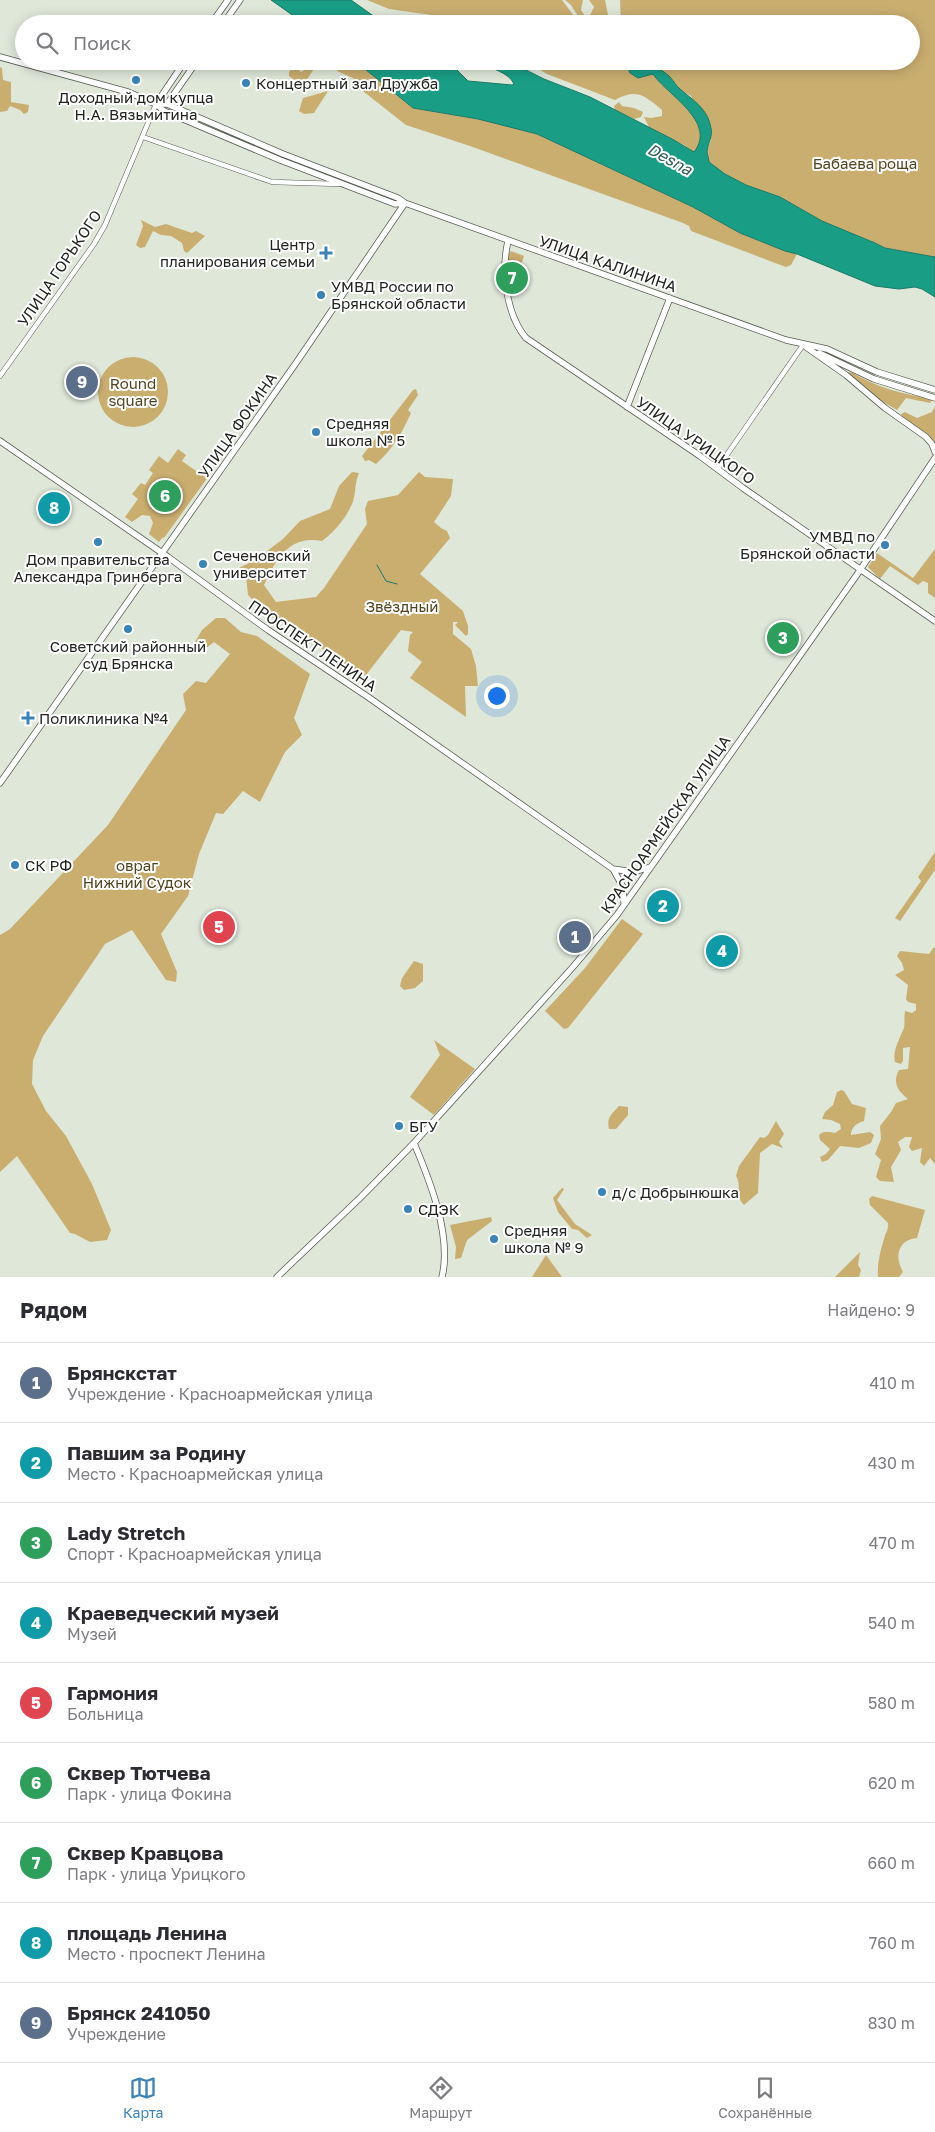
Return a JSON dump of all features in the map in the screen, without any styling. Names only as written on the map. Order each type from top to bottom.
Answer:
[{"type":"main road","points":[[217,15],[228,0]]},
{"type":"main road","points":[[230,15],[240,0]]},
{"type":"main road","name":"УЛИЦА КАЛИНИНА","points":[[0,57],[15,61]]},
{"type":"main road","name":"УЛИЦА КАЛИНИНА","points":[[49,70],[98,83],[156,104],[167,104],[283,154],[398,198],[405,203],[803,345],[874,378],[935,398]]},
{"type":"main road","name":"УЛИЦА ГОРЬКОГО","points":[[156,104],[179,70]]},
{"type":"main road","points":[[167,104],[190,70]]},
{"type":"main road","name":"УЛИЦА КАЛИНИНА","points":[[156,104],[161,109],[176,116],[342,184],[395,204],[405,203]]},
{"type":"main road","name":"УЛИЦА ФОКИНА","points":[[0,783],[301,356],[405,203]]},
{"type":"main road","name":"УЛИЦА УРИЦКОГО","points":[[508,241],[505,258],[508,294],[519,329],[526,338],[935,621]]},
{"type":"main road","points":[[627,407],[670,298]]},
{"type":"main road","points":[[803,345],[846,375],[885,408],[926,437],[932,444],[934,457]]},
{"type":"main road","name":"УЛИЦА КАЛИНИНА","points":[[803,345],[827,350],[877,372],[935,390]]},
{"type":"main road","name":"ПРОСПЕКТ ЛЕНИНА","points":[[0,441],[613,870]]},
{"type":"main road","name":"КРАСНОАРМЕЙСКАЯ УЛИЦА","points":[[277,1277],[361,1197],[414,1143],[566,975],[622,907],[860,569],[934,457]]},
{"type":"main road","points":[[613,870],[634,872],[652,865]]},
{"type":"main road","points":[[613,870],[624,887],[625,898],[622,907]]},
{"type":"main road","points":[[414,1143],[441,1225],[445,1248],[442,1277]]},
{"type":"street","name":"УЛИЦА ГОРЬКОГО","points":[[0,376],[94,244],[112,213],[156,104]]},
{"type":"street","points":[[143,137],[272,182],[342,184]]},
{"type":"street","points":[[717,469],[803,345]]},
{"type":"green space","points":[[367,0],[562,0],[573,15],[431,15],[389,9]]},
{"type":"green space","points":[[565,0],[583,0],[581,10],[584,15],[577,15]]},
{"type":"green space","points":[[589,0],[605,0],[608,15],[590,15],[594,7]]},
{"type":"green space","name":"Бабаева роща","points":[[620,0],[935,0],[935,257],[885,248],[822,221],[780,197],[746,185],[725,174],[709,162],[707,150],[711,140],[691,96],[679,89],[672,79],[659,70],[920,70],[920,15],[621,15]]},
{"type":"green space","points":[[0,67],[2,68],[3,80],[11,82],[11,102],[29,105],[28,112],[24,114],[10,106],[7,111],[0,112]]},
{"type":"green space","points":[[290,70],[299,70],[301,72],[313,70],[303,86],[289,76]]},
{"type":"green space","points":[[336,70],[366,70],[413,108],[478,119],[537,134],[693,207],[740,233],[797,254],[791,265],[786,267],[691,231],[689,226],[683,223],[470,146],[406,125],[359,88],[353,78]]},
{"type":"green space","points":[[540,70],[628,70],[638,78],[653,74],[688,109],[700,130],[700,141],[694,153],[684,145],[650,129],[644,117],[662,116],[662,110],[644,97],[634,94],[615,100]]},
{"type":"green space","points":[[328,91],[314,113],[304,114],[299,111],[303,98]]},
{"type":"green space","points":[[619,102],[622,106],[643,112],[641,117],[634,119],[615,111],[614,106]]},
{"type":"green space","points":[[141,220],[155,227],[166,224],[192,233],[196,231],[205,236],[187,253],[184,251],[182,243],[171,236],[161,235],[153,231],[145,247],[140,248],[136,245],[143,226]]},
{"type":"green space","points":[[511,251],[524,256],[513,288],[508,286],[507,257]]},
{"type":"green space","name":"Round square","points":[[133,357],[146,360],[158,367],[165,379],[168,392],[165,405],[158,417],[146,424],[133,427],[120,424],[108,417],[101,405],[98,392],[101,379],[108,367],[120,360]]},
{"type":"green space","points":[[851,372],[890,390],[933,399],[930,403],[906,398],[897,410],[880,400],[848,373]]},
{"type":"green space","points":[[416,389],[418,395],[408,410],[411,413],[392,447],[376,464],[369,460],[365,461],[362,456],[413,390]]},
{"type":"green space","points":[[935,406],[935,442],[901,414],[905,412],[917,418],[932,412]]},
{"type":"green space","points":[[178,449],[186,455],[182,461],[199,473],[203,467],[211,473],[164,538],[159,542],[149,534],[153,523],[150,516],[142,515],[132,522],[125,517],[138,499],[132,494],[141,483],[145,485],[153,473],[149,470],[159,456],[168,463]]},
{"type":"green space","name":"Звёздный","points":[[352,472],[359,473],[355,494],[353,503],[342,521],[322,541],[311,540],[293,545],[279,558],[264,585],[276,602],[316,597],[367,524],[365,509],[368,501],[398,495],[419,472],[425,477],[453,479],[451,496],[434,522],[447,531],[450,538],[420,574],[463,611],[468,626],[468,634],[466,636],[455,625],[458,622],[453,622],[453,634],[471,649],[476,666],[478,686],[465,686],[466,717],[410,678],[422,662],[408,651],[410,635],[413,632],[401,630],[366,675],[356,677],[314,642],[267,614],[248,595],[246,576],[237,569],[255,560],[283,539],[300,521],[330,509],[339,486]]},
{"type":"green space","points":[[935,549],[935,598],[928,593],[928,583],[923,581],[918,585],[890,566],[880,579],[868,567],[877,553],[913,578]]},
{"type":"green space","name":"овраг Нижний Судок","points":[[216,618],[225,618],[241,632],[257,636],[310,674],[294,718],[302,735],[285,752],[260,802],[243,791],[223,814],[216,813],[199,854],[188,896],[161,934],[177,972],[176,982],[166,980],[132,930],[105,944],[43,1036],[33,1060],[32,1084],[46,1111],[66,1136],[92,1184],[111,1230],[107,1240],[90,1242],[70,1233],[17,1156],[0,1172],[0,935],[10,929],[108,825],[186,710],[183,694],[196,681],[206,683],[230,654],[214,642],[205,649],[199,647],[195,642],[202,630]]},
{"type":"green space","points":[[935,852],[935,870],[900,921],[895,918],[921,881],[918,877]]},
{"type":"green space","points":[[622,919],[643,934],[568,1028],[564,1029],[545,1011],[585,968]]},
{"type":"green space","points":[[935,948],[935,1164],[930,1158],[924,1166],[920,1162],[922,1148],[912,1151],[909,1147],[912,1137],[905,1137],[898,1142],[901,1150],[891,1167],[894,1182],[880,1181],[876,1177],[881,1160],[875,1154],[881,1139],[880,1126],[896,1103],[908,1099],[899,1090],[896,1079],[899,1070],[908,1069],[910,1047],[903,1048],[903,1061],[901,1064],[895,1062],[895,1049],[904,1028],[905,1011],[912,1013],[916,1010],[916,1004],[908,1002],[906,999],[908,985],[895,975],[904,970],[897,956],[900,951],[929,954]]},
{"type":"green space","points":[[414,961],[423,964],[423,981],[415,988],[404,990],[400,986],[402,978]]},
{"type":"green space","points":[[434,1040],[475,1069],[434,1115],[410,1097],[440,1055]]},
{"type":"green space","points":[[844,1091],[852,1104],[866,1108],[864,1121],[855,1126],[851,1135],[870,1132],[874,1135],[871,1143],[859,1148],[840,1146],[828,1160],[822,1162],[820,1157],[830,1149],[820,1140],[819,1135],[825,1132],[835,1133],[841,1129],[840,1124],[822,1119],[825,1112],[833,1105],[837,1092]]},
{"type":"green space","points":[[619,1106],[628,1107],[628,1115],[616,1129],[609,1129],[609,1119]]},
{"type":"green space","points":[[776,1121],[784,1134],[779,1142],[783,1148],[772,1144],[760,1153],[758,1193],[744,1205],[739,1195],[739,1183],[736,1176],[739,1166],[760,1137],[764,1138],[768,1135]]},
{"type":"green space","points":[[562,1188],[564,1189],[557,1200],[575,1224],[592,1235],[587,1238],[578,1230],[572,1229],[558,1212],[553,1198]]},
{"type":"green space","points":[[872,1196],[925,1210],[917,1238],[906,1242],[899,1250],[900,1266],[903,1272],[899,1277],[878,1277],[879,1258],[888,1223],[870,1205],[869,1199]]},
{"type":"green space","points":[[491,1217],[492,1221],[467,1240],[461,1258],[455,1259],[456,1247],[450,1225]]},
{"type":"green space","points":[[860,1252],[858,1265],[861,1270],[859,1277],[835,1277]]},
{"type":"green space","points":[[546,1255],[562,1277],[532,1277]]},
{"type":"water","points":[[271,0],[351,0],[372,15],[292,15]]},
{"type":"water","name":"Desna","points":[[366,70],[457,70],[468,81],[512,85],[514,84],[512,80],[496,70],[526,70],[590,97],[694,152],[700,141],[700,130],[695,119],[653,74],[638,78],[628,70],[661,70],[699,105],[707,115],[711,131],[707,151],[709,162],[725,174],[746,185],[780,197],[822,221],[885,248],[935,257],[935,297],[915,287],[899,289],[875,286],[740,233],[693,207],[537,134],[478,119],[413,108]]},
{"type":"waterway","points":[[377,565],[386,581],[397,584]]},
{"type":"place","name":"Доходный дом купца Н.А. Вязьмитина","points":[[136,80]]},
{"type":"place","name":"Концертный зал Дружба","points":[[246,83]]},
{"type":"place","name":"Центр планирования семьи","points":[[326,253]]},
{"type":"place","name":"Сквер Кравцова","points":[[512,278]]},
{"type":"place","name":"УМВД России по Брянской области","points":[[321,295]]},
{"type":"place","name":"Брянск 241050","points":[[82,382]]},
{"type":"place","name":"Средняя школа № 5","points":[[316,432]]},
{"type":"place","name":"Сквер Тютчева","points":[[165,496]]},
{"type":"place","name":"площадь Ленина","points":[[54,508]]},
{"type":"place","name":"Дом правительства Александра Гринберга","points":[[98,542]]},
{"type":"place","name":"УМВД по Брянской области","points":[[885,545]]},
{"type":"place","name":"Сеченовский университет","points":[[203,564]]},
{"type":"place","name":"Советский районный суд Брянска","points":[[128,629]]},
{"type":"place","name":"Lady Stretch","points":[[783,638]]},
{"type":"place","name":"Поликлиника №4","points":[[28,718]]},
{"type":"place","name":"СК РФ","points":[[15,865]]},
{"type":"place","name":"Павшим за Родину","points":[[663,906]]},
{"type":"place","name":"Гармония","points":[[219,927]]},
{"type":"place","name":"Брянскстат","points":[[575,937]]},
{"type":"place","name":"Краеведческий музей","points":[[722,951]]},
{"type":"place","name":"БГУ","points":[[399,1126]]},
{"type":"place","name":"д/с Добрынюшка","points":[[602,1192]]},
{"type":"place","name":"СДЭК","points":[[408,1209]]},
{"type":"place","name":"Средняя школа № 9","points":[[494,1239]]}]
